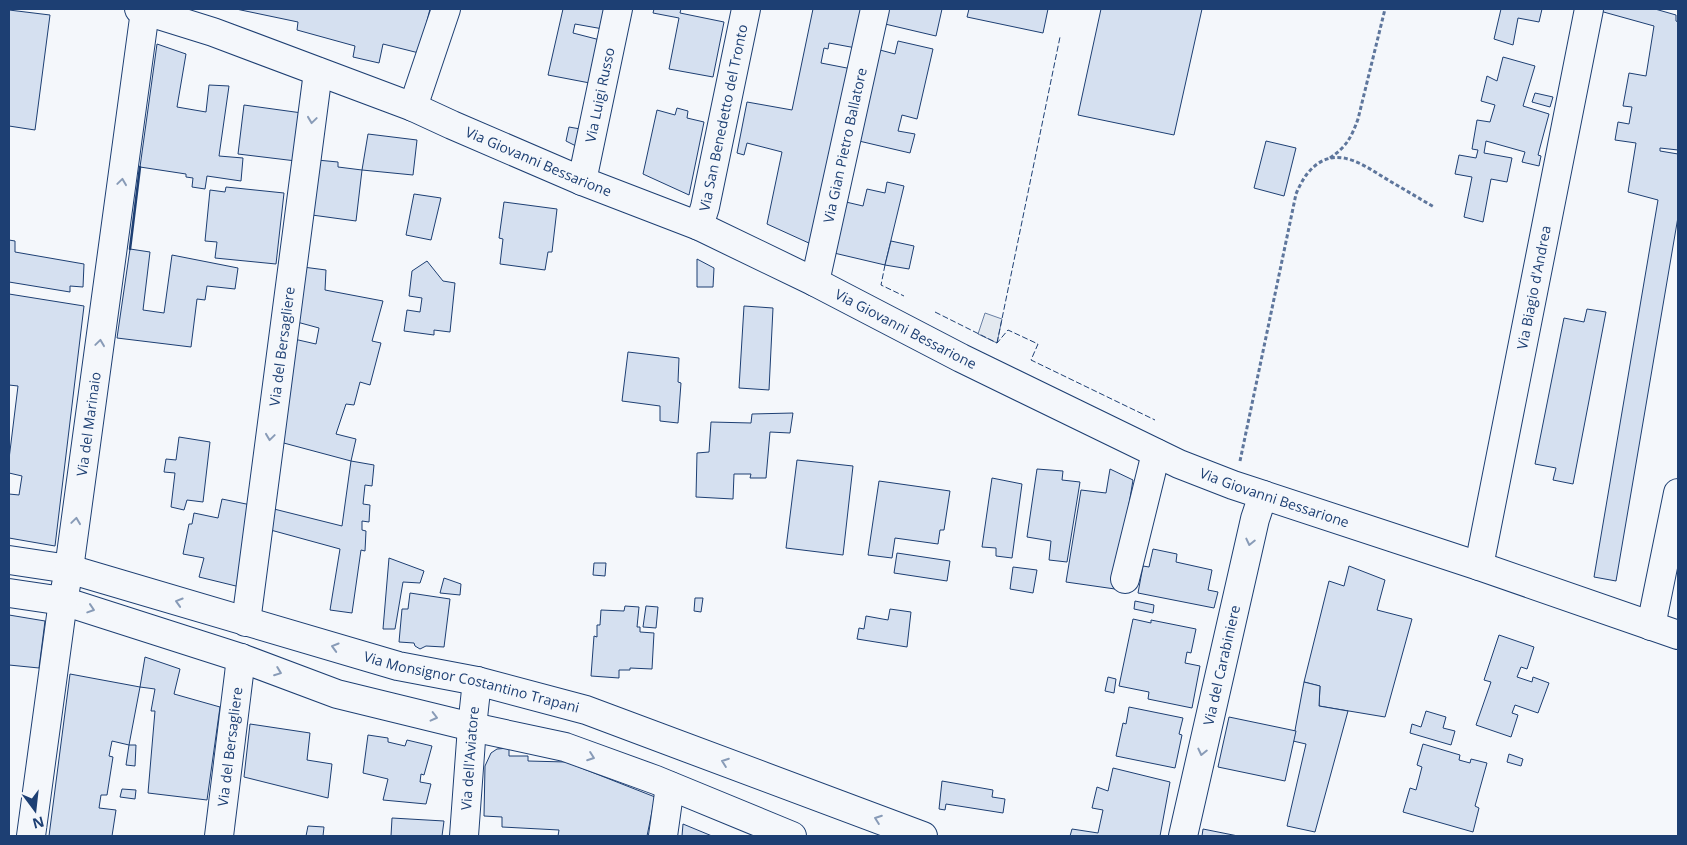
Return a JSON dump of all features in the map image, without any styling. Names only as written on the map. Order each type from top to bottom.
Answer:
[{"type":"street","points":[[413,107],[446,9]]},
{"type":"street","name":"Via Luigi Russo","points":[[582,181],[618,9]]},
{"type":"street","name":"Via San Benedetto del Tronto","points":[[699,226],[705,207],[746,9]]},
{"type":"street","name":"Via Gian Pietro Ballatore","points":[[815,282],[875,9]]},
{"type":"street","name":"Via Biagio d'Andrea","points":[[1478,566],[1589,9]]},
{"type":"street","name":"Via Giovanni Bessarione","points":[[142,10],[216,20],[318,72],[413,107],[582,181],[699,226],[815,282],[961,358],[1179,464],[1233,485],[1478,566],[1678,635]]},
{"type":"street","name":"Via del Marinaio","points":[[31,836],[63,601],[69,570],[142,10]]},
{"type":"street","name":"Via del Bersagliere","points":[[246,622],[318,72]]},
{"type":"street","points":[[1125,579],[1156,453]]},
{"type":"street","points":[[1651,626],[1678,493]]},
{"type":"street","name":"Via del Carabiniere","points":[[1183,836],[1253,529],[1263,495]]},
{"type":"street","name":"Via Monsignor Costantino Trapani","points":[[9,560],[69,570],[398,666],[477,681],[586,710],[923,836]]},
{"type":"street","points":[[9,593],[63,601],[241,658],[337,694],[472,727],[565,747],[670,786],[792,836]]},
{"type":"street","name":"Via del Bersagliere","points":[[218,836],[241,658]]},
{"type":"street","name":"Via dell'Aviatore","points":[[464,836],[477,681]]},
{"type":"street","points":[[663,836],[670,786]]},
{"type":"path","points":[[1233,485],[1296,194],[1307,174],[1316,165],[1344,147],[1352,136],[1358,119],[1385,9]]},
{"type":"path","points":[[1329,158],[1346,157],[1362,164],[1434,207]]},
{"type":"shaded area","points":[[985,313],[1002,319],[997,343],[978,334]]},
{"type":"building","points":[[236,9],[430,9],[419,53],[383,44],[379,63],[353,57],[355,46],[297,30],[298,22]]},
{"type":"building","points":[[563,9],[607,9],[603,29],[575,24],[573,33],[604,41],[595,84],[548,75]]},
{"type":"building","points":[[654,9],[681,9],[680,13],[724,22],[713,77],[669,69],[679,18],[653,13]]},
{"type":"building","points":[[813,9],[864,9],[856,48],[829,43],[828,49],[824,48],[821,63],[852,69],[811,244],[767,224],[782,152],[747,143],[744,155],[737,153],[747,102],[792,110]]},
{"type":"building","points":[[889,9],[942,9],[936,36],[885,24]]},
{"type":"building","points":[[969,9],[1048,9],[1043,33],[967,17]]},
{"type":"building","points":[[1101,9],[1202,9],[1174,135],[1078,115]]},
{"type":"building","points":[[1501,9],[1542,9],[1539,22],[1518,18],[1513,45],[1494,39]]},
{"type":"building","points":[[1600,9],[1655,9],[1676,15],[1676,21],[1678,22],[1678,150],[1660,148],[1660,151],[1678,154],[1678,217],[1616,581],[1594,577],[1658,200],[1628,192],[1636,143],[1615,140],[1618,122],[1629,124],[1632,107],[1623,106],[1629,73],[1646,76],[1654,26],[1600,11]]},
{"type":"building","points":[[9,10],[50,15],[35,130],[9,126]]},
{"type":"building","points":[[898,41],[933,49],[917,119],[902,115],[898,131],[915,134],[910,153],[859,141],[880,50],[895,54]]},
{"type":"building","points":[[157,44],[186,54],[177,107],[206,112],[209,85],[229,86],[219,156],[243,158],[241,181],[207,176],[205,189],[192,187],[193,178],[186,177],[186,174],[140,167]]},
{"type":"building","points":[[1503,57],[1535,66],[1523,106],[1549,114],[1538,155],[1541,156],[1539,166],[1522,162],[1525,152],[1486,141],[1484,153],[1512,158],[1507,182],[1491,179],[1483,222],[1464,217],[1472,177],[1455,174],[1459,155],[1476,158],[1478,150],[1472,149],[1477,120],[1490,122],[1495,105],[1481,101],[1487,76],[1497,81]]},
{"type":"building","points":[[1535,93],[1553,97],[1550,107],[1532,102]]},
{"type":"building","points":[[244,105],[302,113],[296,161],[238,154]]},
{"type":"building","points":[[677,108],[688,111],[687,118],[704,122],[689,195],[643,174],[657,110],[675,115]]},
{"type":"building","points":[[569,127],[586,130],[582,149],[566,141]]},
{"type":"building","points":[[368,134],[417,140],[413,175],[362,170]]},
{"type":"building","points":[[1266,141],[1296,148],[1284,196],[1254,188]]},
{"type":"building","points":[[317,160],[338,162],[338,167],[362,170],[356,221],[312,215]]},
{"type":"building","points":[[887,182],[904,186],[885,265],[834,253],[846,202],[863,206],[867,189],[885,193]]},
{"type":"building","points":[[226,187],[284,193],[276,264],[215,258],[217,242],[205,241],[210,190],[225,192]]},
{"type":"building","points":[[414,194],[441,198],[431,240],[406,235]]},
{"type":"building","points":[[504,202],[557,209],[552,252],[548,252],[545,270],[500,264],[503,239],[499,238]]},
{"type":"building","points":[[9,240],[15,241],[15,252],[84,264],[83,287],[70,286],[70,292],[9,282]]},
{"type":"building","points":[[891,241],[914,246],[909,269],[885,265]]},
{"type":"building","points":[[130,249],[150,252],[143,310],[164,313],[172,255],[238,268],[235,289],[207,286],[205,300],[197,299],[191,347],[117,338]]},
{"type":"building","points":[[697,259],[714,268],[713,287],[697,287]]},
{"type":"building","points":[[427,261],[443,281],[455,283],[450,332],[434,330],[434,335],[404,331],[407,310],[420,312],[422,298],[409,296],[412,271]]},
{"type":"building","points":[[303,267],[326,270],[325,290],[383,301],[372,341],[381,343],[370,385],[360,382],[354,405],[346,404],[336,434],[356,439],[351,461],[280,442],[294,339],[316,344],[319,328],[297,322]]},
{"type":"building","points":[[9,294],[84,306],[55,546],[9,538],[9,494],[19,495],[22,476],[9,473],[18,386],[9,385]]},
{"type":"building","points":[[744,306],[773,308],[769,390],[739,388]]},
{"type":"building","points":[[1587,309],[1606,312],[1573,484],[1553,480],[1556,468],[1535,464],[1564,318],[1584,322]]},
{"type":"building","points":[[628,352],[679,358],[678,382],[681,383],[678,423],[660,421],[660,406],[622,401]]},
{"type":"building","points":[[793,413],[790,433],[770,432],[766,478],[750,478],[751,474],[734,474],[733,499],[696,497],[697,453],[709,452],[711,422],[751,423],[752,414]]},
{"type":"building","points":[[179,437],[210,442],[203,502],[187,500],[184,510],[171,507],[175,473],[164,472],[166,459],[176,460]]},
{"type":"building","points":[[797,460],[853,466],[843,555],[786,548]]},
{"type":"building","points":[[351,461],[374,465],[372,486],[365,485],[363,504],[370,505],[369,522],[362,521],[362,530],[366,531],[365,551],[361,550],[352,613],[330,610],[340,549],[267,529],[270,508],[342,526]]},
{"type":"building","points":[[1037,469],[1063,471],[1062,480],[1080,482],[1067,562],[1049,560],[1051,541],[1027,537]]},
{"type":"building","points":[[1110,469],[1133,480],[1115,589],[1066,582],[1081,490],[1106,493]]},
{"type":"building","points":[[992,478],[1022,484],[1012,558],[996,556],[996,548],[982,547]]},
{"type":"building","points":[[879,481],[950,491],[944,530],[940,530],[938,544],[895,538],[892,558],[868,555]]},
{"type":"building","points":[[222,499],[251,505],[240,587],[199,577],[204,558],[183,554],[189,524],[192,524],[194,513],[218,518]]},
{"type":"building","points":[[1153,549],[1177,554],[1176,562],[1212,570],[1208,590],[1218,592],[1214,608],[1138,593],[1143,566],[1149,567]]},
{"type":"building","points":[[897,553],[950,561],[947,581],[894,573]]},
{"type":"building","points":[[389,558],[424,571],[420,583],[403,582],[395,629],[383,629]]},
{"type":"building","points":[[594,563],[606,563],[605,576],[593,575]]},
{"type":"building","points":[[1349,566],[1385,580],[1377,610],[1412,619],[1385,717],[1319,706],[1320,686],[1304,682],[1329,581],[1344,586]]},
{"type":"building","points":[[1013,567],[1037,570],[1033,593],[1010,589]]},
{"type":"building","points":[[444,578],[461,584],[460,595],[440,593]]},
{"type":"building","points":[[410,593],[450,599],[444,647],[426,646],[420,649],[414,643],[399,642],[402,609],[408,609]]},
{"type":"building","points":[[695,598],[703,598],[701,612],[694,611]]},
{"type":"building","points":[[1135,601],[1154,605],[1153,613],[1134,609]]},
{"type":"building","points":[[625,606],[639,607],[637,627],[640,627],[640,632],[654,633],[652,669],[630,668],[630,670],[619,670],[619,678],[591,676],[594,636],[597,637],[597,625],[600,625],[601,610],[624,611]]},
{"type":"building","points":[[646,606],[658,607],[656,628],[643,627]]},
{"type":"building","points":[[890,609],[911,612],[907,647],[857,639],[859,628],[864,629],[866,616],[888,620]]},
{"type":"building","points":[[9,615],[45,621],[39,668],[9,665]]},
{"type":"building","points":[[1133,619],[1151,623],[1151,620],[1196,629],[1191,653],[1187,652],[1185,663],[1200,666],[1192,708],[1148,699],[1149,692],[1119,686]]},
{"type":"building","points":[[1499,635],[1534,647],[1527,669],[1521,667],[1517,677],[1532,682],[1533,677],[1549,683],[1538,713],[1515,705],[1512,713],[1518,715],[1511,737],[1476,725],[1491,682],[1484,680]]},
{"type":"building","points":[[145,657],[180,669],[174,694],[220,707],[207,800],[148,793],[155,711],[151,711],[155,689],[140,687]]},
{"type":"building","points":[[70,674],[140,687],[129,745],[112,741],[109,756],[113,757],[107,795],[101,795],[99,808],[116,810],[112,836],[49,836]]},
{"type":"building","points":[[1108,677],[1116,679],[1114,693],[1105,691]]},
{"type":"building","points":[[1304,682],[1320,686],[1319,706],[1348,711],[1315,832],[1287,826],[1306,744],[1293,741]]},
{"type":"building","points":[[1129,707],[1183,718],[1179,734],[1182,735],[1175,768],[1116,756],[1123,723],[1126,724]]},
{"type":"building","points":[[1426,711],[1446,717],[1443,728],[1455,731],[1451,745],[1410,733],[1412,724],[1421,727]]},
{"type":"building","points":[[1229,717],[1296,731],[1285,781],[1218,767]]},
{"type":"building","points":[[250,724],[310,733],[307,760],[332,764],[328,798],[244,777]]},
{"type":"building","points":[[368,735],[388,738],[388,742],[405,746],[407,740],[432,746],[424,775],[421,774],[420,782],[431,784],[426,804],[383,800],[388,779],[363,773]]},
{"type":"building","points":[[1423,744],[1460,755],[1459,760],[1470,763],[1471,759],[1487,763],[1475,806],[1479,808],[1473,832],[1403,812],[1410,788],[1416,790],[1422,767],[1417,765]]},
{"type":"building","points":[[129,745],[136,745],[135,766],[126,765]]},
{"type":"building","points":[[509,748],[509,756],[528,756],[528,761],[566,762],[655,797],[647,836],[558,836],[559,830],[502,827],[502,817],[484,816],[485,766],[491,753],[497,749]]},
{"type":"building","points":[[1509,754],[1523,759],[1521,766],[1507,762]]},
{"type":"building","points":[[1113,768],[1170,782],[1160,836],[1070,836],[1072,829],[1098,833],[1103,810],[1092,808],[1097,787],[1108,791]]},
{"type":"building","points":[[942,781],[993,790],[992,797],[1005,799],[1003,813],[946,804],[945,810],[939,809]]},
{"type":"building","points":[[122,789],[136,790],[135,799],[120,797]]},
{"type":"building","points":[[392,818],[444,821],[442,836],[391,836]]},
{"type":"building","points":[[683,824],[712,836],[682,836]]},
{"type":"building","points":[[308,826],[324,827],[323,836],[306,836]]},
{"type":"building","points":[[1203,829],[1238,836],[1202,836]]},
{"type":"fence","points":[[997,343],[1060,37]]},
{"type":"fence","points":[[885,265],[881,285],[904,296]]},
{"type":"fence","points":[[935,312],[997,343],[1008,330],[1038,344],[1031,360],[1155,420]]},
{"type":"wall","points":[[130,249],[140,167]]}]
